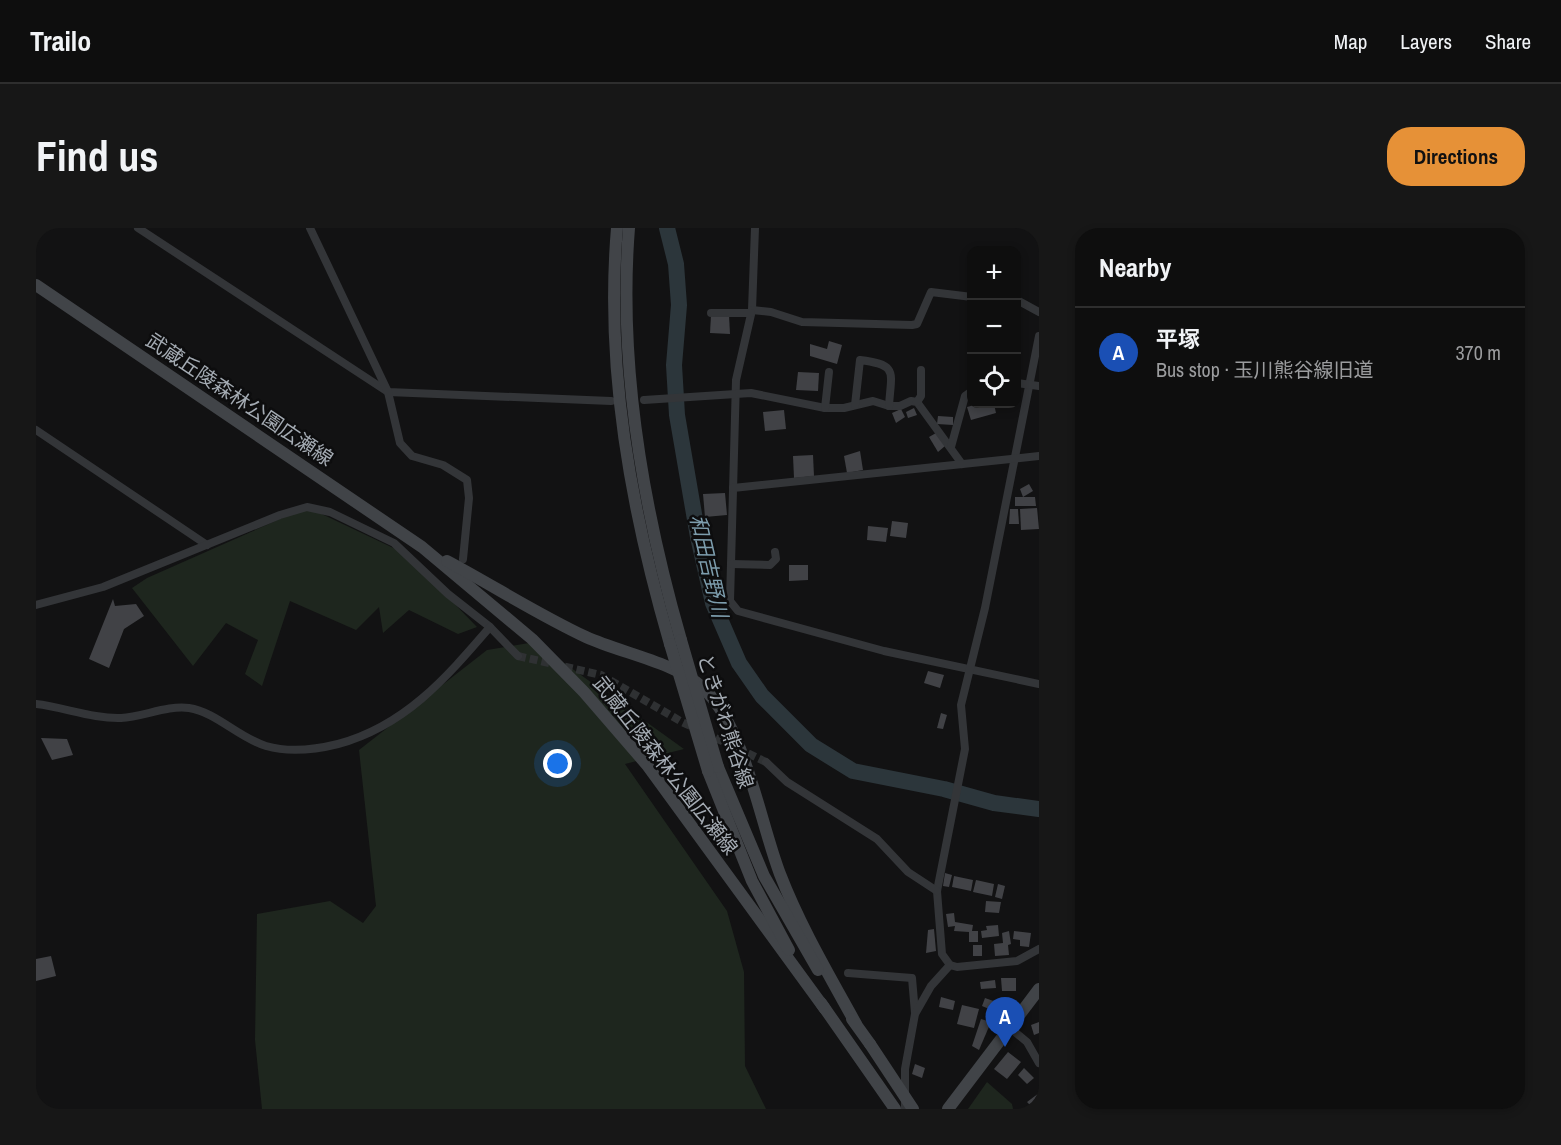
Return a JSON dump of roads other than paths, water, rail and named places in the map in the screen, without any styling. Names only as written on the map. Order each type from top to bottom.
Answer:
[{"type":"main road","name":"ときがわ熊谷線","points":[[621,230],[633,408],[654,534],[675,642],[713,769],[763,903],[825,1009],[895,1109]]},
{"type":"main road","name":"武蔵丘陵森林公園広瀬線","points":[[36,285],[422,547],[520,605],[588,638],[695,682],[710,695],[737,738],[769,843],[801,923],[856,1024]]},
{"type":"main road","name":"武蔵丘陵森林公園広瀬線","points":[[422,547],[532,639],[584,692],[647,765],[825,1009]]},
{"type":"main road","name":"ときがわ熊谷線","points":[[713,769],[778,903],[819,973],[913,1109]]},
{"type":"main road","points":[[948,1109],[1039,989]]},
{"type":"street","points":[[138,228],[388,392],[611,401]]},
{"type":"street","points":[[310,228],[388,392],[400,443],[412,456],[443,465],[467,480],[469,498],[463,559]]},
{"type":"street","points":[[755,228],[751,311],[735,395],[730,601],[738,611],[840,640],[1039,684]]},
{"type":"street","points":[[711,313],[771,312],[802,322],[912,326],[917,324],[931,292],[967,296]]},
{"type":"street","points":[[1021,302],[1039,312]]},
{"type":"street","points":[[1039,336],[985,609],[961,705],[965,749],[937,891],[942,954],[950,965],[957,967],[1017,961],[1039,949]]},
{"type":"street","points":[[855,405],[860,360],[882,363],[888,368],[891,376],[889,406]]},
{"type":"street","points":[[917,402],[921,396],[921,370]]},
{"type":"street","points":[[825,408],[829,372]]},
{"type":"street","points":[[1021,384],[1039,386]]},
{"type":"street","points":[[644,400],[757,393],[825,408],[873,402],[900,406],[911,401],[917,402],[963,464]]},
{"type":"street","points":[[951,447],[967,395]]},
{"type":"street","points":[[36,430],[207,545]]},
{"type":"street","points":[[733,488],[1039,456]]},
{"type":"street","points":[[36,605],[103,587],[280,515],[307,507],[330,512],[394,543],[448,594],[490,627],[518,656]]},
{"type":"street","points":[[731,564],[770,565],[776,559],[775,552]]},
{"type":"street","points":[[448,594],[452,582]]},
{"type":"street","points":[[36,704],[120,718],[187,708],[200,711],[266,746],[299,751],[327,747],[359,738],[405,714],[446,678],[490,627]]},
{"type":"street","points":[[766,762],[787,782],[877,839],[908,872],[937,891]]},
{"type":"street","points":[[915,1014],[931,986],[950,965]]},
{"type":"street","points":[[848,973],[912,978],[915,1014],[905,1069],[905,1109]]},
{"type":"street","points":[[1010,1028],[1027,1042],[1039,1063]]},
{"type":"waterway","name":"和田吉野川","points":[[667,228],[676,264],[679,305],[674,365],[677,415],[698,537],[713,603],[739,663],[762,696],[811,745],[853,771],[944,789],[994,803],[1039,809]]},
{"type":"tunnel","points":[[518,656],[601,675],[682,722],[766,762]]},
{"type":"place","name":"平塚","points":[[1005,1047]]}]
